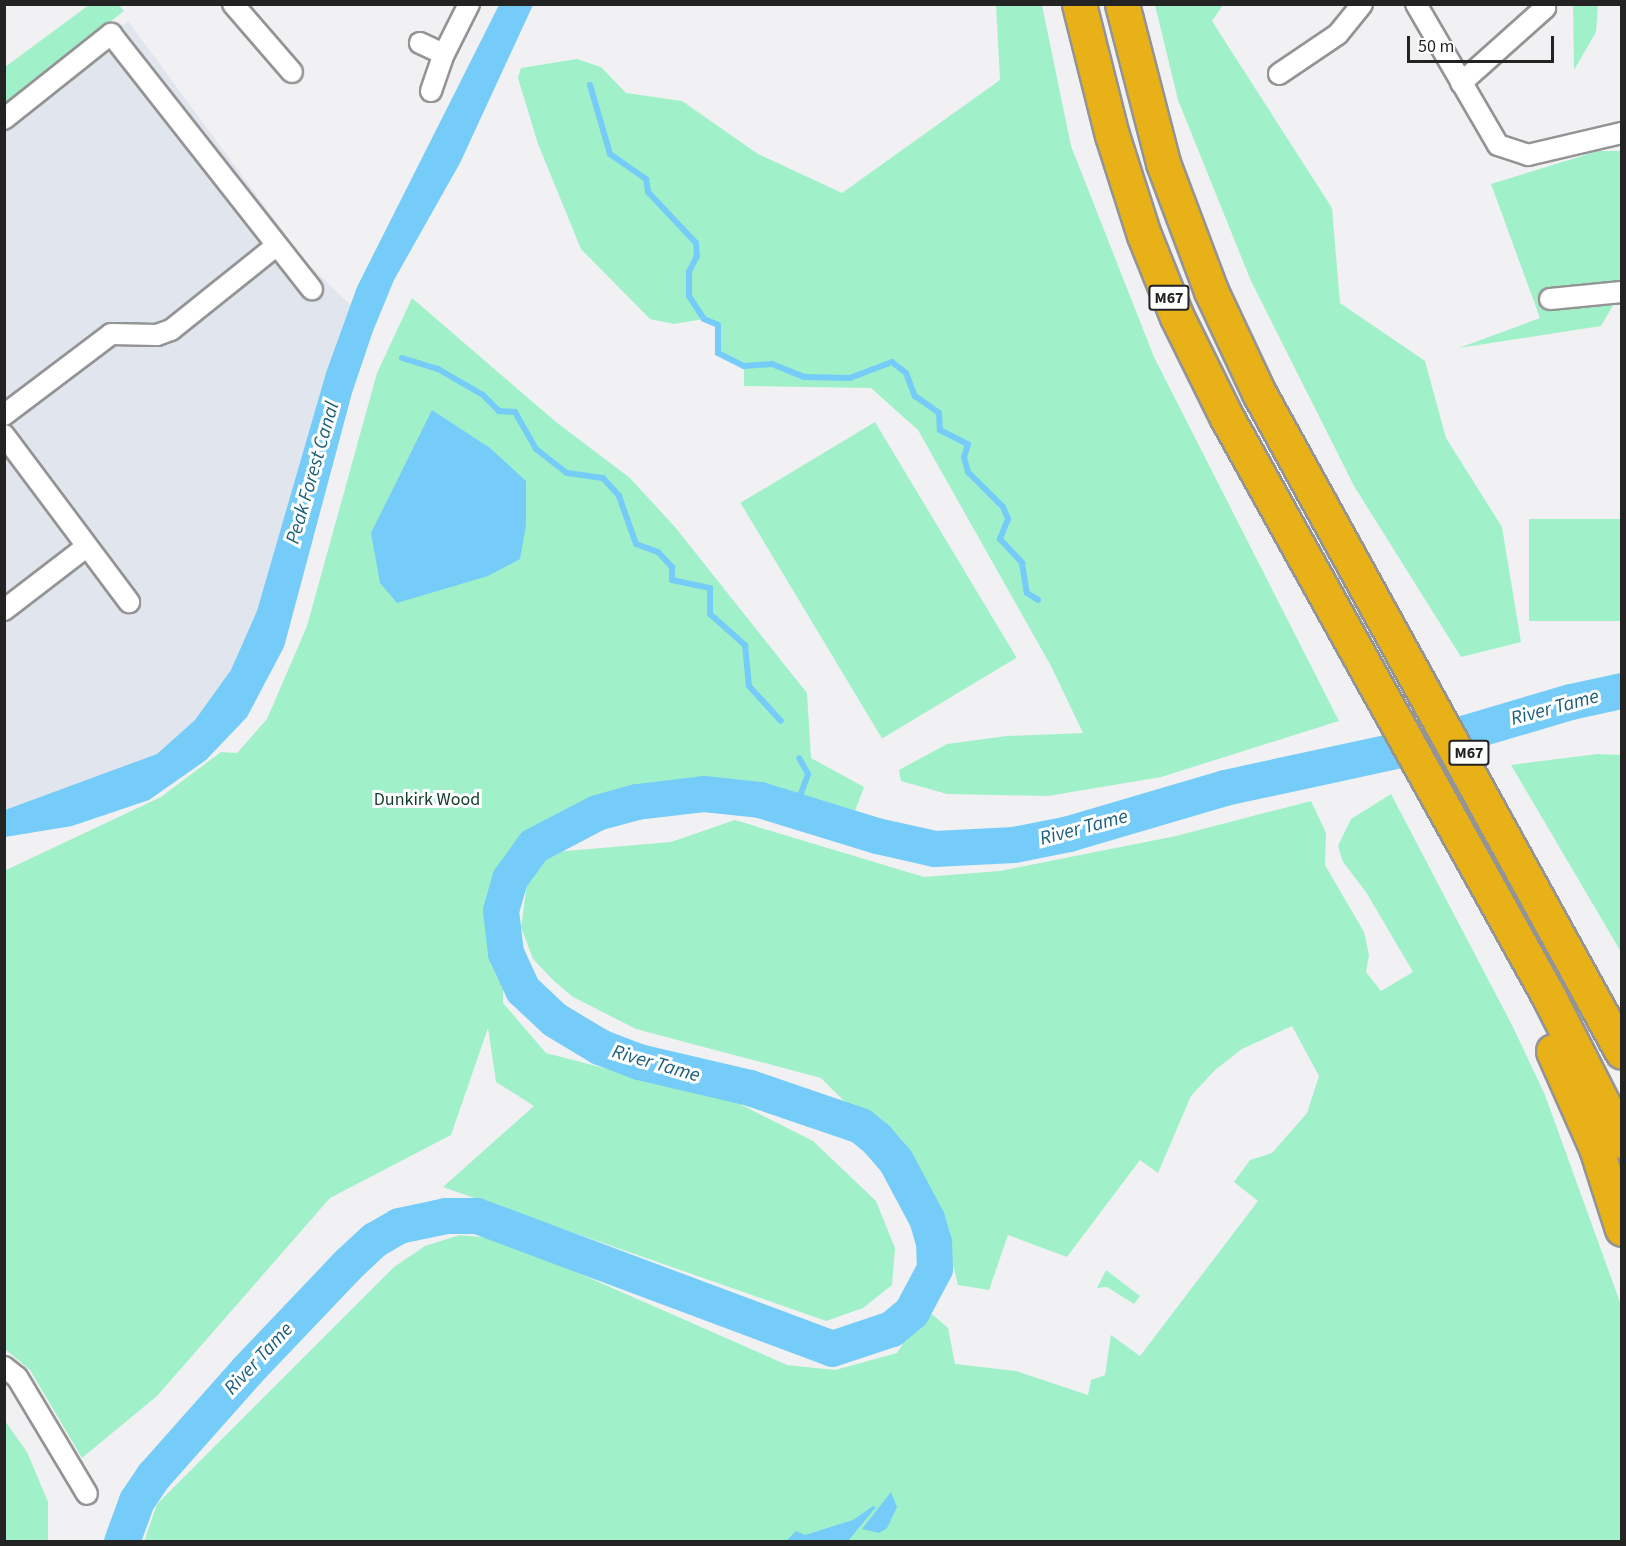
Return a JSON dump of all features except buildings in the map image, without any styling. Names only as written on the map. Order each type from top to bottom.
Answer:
[{"type":"highway","name":"M67","points":[[1079,4],[1112,135],[1144,235],[1177,317],[1227,418],[1312,571],[1540,1000],[1622,1141]]},
{"type":"highway","name":"M67","points":[[1122,4],[1163,163],[1211,291],[1259,393],[1339,538],[1590,972],[1622,1052]]},
{"type":"highway","name":"M67","points":[[1590,972],[1622,1004]]},
{"type":"highway","name":"M67","points":[[1540,1000],[1596,1148],[1622,1229]]},
{"type":"street","points":[[233,4],[292,72]]},
{"type":"street","points":[[431,91],[444,54],[469,4]]},
{"type":"street","points":[[1279,74],[1338,34],[1362,4]]},
{"type":"street","points":[[1416,4],[1498,145],[1528,155],[1622,133]]},
{"type":"street","points":[[1461,84],[1545,8],[1543,4]]},
{"type":"street","points":[[4,119],[111,34],[312,289]]},
{"type":"street","points":[[420,43],[444,54]]},
{"type":"street","points":[[4,415],[111,334],[157,334],[171,330],[276,246]]},
{"type":"street","points":[[1550,299],[1622,292]]},
{"type":"street","points":[[4,435],[129,602]]},
{"type":"street","points":[[4,610],[86,547]]},
{"type":"street","points":[[4,1367],[17,1377],[87,1494]]},
{"type":"shaded area","points":[[128,21],[305,261],[362,316],[260,658],[193,747],[5,826],[5,119]]},
{"type":"green space","points":[[89,5],[119,5],[124,11],[5,105],[5,67]]},
{"type":"green space","points":[[996,5],[1042,5],[1071,146],[1154,357],[1339,721],[1161,777],[1048,796],[947,794],[901,781],[899,770],[947,744],[1007,736],[1083,733],[1051,666],[918,430],[871,388],[744,386],[744,366],[718,353],[718,325],[704,319],[674,324],[650,319],[581,249],[538,144],[518,78],[521,68],[577,59],[601,67],[626,93],[682,101],[758,154],[842,193],[1000,80]]},
{"type":"green space","points":[[1155,5],[1223,5],[1212,21],[1332,208],[1340,303],[1425,361],[1446,438],[1502,527],[1521,642],[1461,657],[1354,486],[1251,281],[1178,100]]},
{"type":"green space","points":[[1573,5],[1598,5],[1596,32],[1574,70]]},
{"type":"green space","points":[[1598,151],[1621,151],[1621,292],[1601,326],[1459,348],[1540,318],[1491,184]]},
{"type":"green space","name":"Dunkirk Wood","points":[[412,298],[556,422],[630,478],[675,527],[807,693],[811,758],[864,787],[849,827],[760,800],[704,794],[637,802],[597,813],[534,846],[504,894],[503,1003],[546,1053],[738,1103],[813,1141],[876,1201],[895,1248],[892,1285],[863,1308],[826,1321],[443,1187],[534,1106],[496,1082],[488,1028],[451,1135],[330,1198],[157,1396],[82,1458],[30,1370],[5,1349],[4,871],[161,797],[221,752],[237,753],[267,719],[307,626],[377,373]]},
{"type":"green space","points":[[875,422],[1017,658],[882,739],[740,503]]},
{"type":"green space","points":[[1529,519],[1621,519],[1621,621],[1529,621]]},
{"type":"green space","points":[[1597,754],[1621,755],[1621,952],[1511,765]]},
{"type":"green space","points":[[1391,794],[1513,1027],[1545,1095],[1621,1305],[1621,1541],[144,1542],[157,1504],[394,1267],[425,1246],[460,1235],[501,1239],[787,1365],[835,1370],[897,1353],[926,1309],[948,1328],[955,1364],[1016,1371],[1088,1395],[1091,1380],[1105,1375],[1111,1335],[1140,1356],[1258,1201],[1234,1182],[1250,1160],[1272,1153],[1307,1113],[1319,1076],[1292,1026],[1242,1049],[1215,1070],[1191,1096],[1158,1173],[1140,1160],[1067,1257],[1008,1235],[989,1290],[958,1285],[944,1228],[910,1167],[821,1078],[636,1029],[573,997],[533,959],[521,927],[528,876],[554,852],[671,842],[735,820],[924,877],[1000,871],[1176,836],[1311,801],[1326,833],[1325,865],[1364,932],[1369,955],[1366,972],[1381,991],[1413,972],[1366,892],[1343,862],[1338,846],[1351,819]]},
{"type":"green space","points":[[1106,1270],[1140,1296],[1134,1304],[1107,1287],[1097,1288]]},
{"type":"green space","points":[[5,1421],[27,1452],[48,1502],[48,1541],[5,1541]]},
{"type":"water","name":"Peak Forest Canal","points":[[499,5],[533,5],[460,163],[394,280],[373,331],[352,393],[284,647],[247,717],[206,760],[149,800],[72,826],[5,837],[5,810],[157,754],[195,720],[231,670],[257,611],[326,373],[357,287]]},
{"type":"water","points":[[432,410],[490,448],[526,481],[526,525],[520,559],[488,576],[397,603],[380,583],[371,533]]},
{"type":"water","points":[[891,1492],[897,1507],[887,1528],[879,1533],[862,1529]]},
{"type":"water","points":[[873,1506],[876,1507],[848,1541],[786,1541],[796,1531],[805,1535],[853,1520]]},
{"type":"waterway","points":[[590,85],[610,154],[646,179],[648,192],[696,243],[697,256],[689,272],[689,296],[704,319],[718,325],[718,353],[744,366],[772,364],[804,377],[850,378],[892,362],[906,373],[915,396],[939,413],[940,430],[968,444],[964,457],[968,472],[1003,507],[1008,519],[1000,539],[1022,563],[1027,593],[1038,600]]},
{"type":"waterway","points":[[402,358],[438,369],[483,395],[499,411],[515,412],[536,449],[567,473],[603,478],[619,496],[636,544],[658,552],[672,567],[672,580],[710,588],[710,614],[745,645],[749,686],[781,721]]},
{"type":"waterway","name":"River Tame","points":[[122,1542],[137,1501],[154,1476],[248,1370],[349,1264],[375,1240],[399,1226],[446,1216],[477,1216],[832,1349],[892,1329],[912,1312],[935,1269],[934,1243],[927,1219],[896,1161],[877,1139],[861,1126],[750,1088],[639,1062],[600,1047],[555,1020],[523,990],[506,953],[501,911],[510,879],[534,846],[597,813],[637,802],[704,794],[760,800],[877,836],[935,849],[1014,845],[1069,834],[1225,788],[1429,744],[1571,702],[1622,691]]},
{"type":"waterway","points":[[795,810],[808,774],[799,758]]}]
